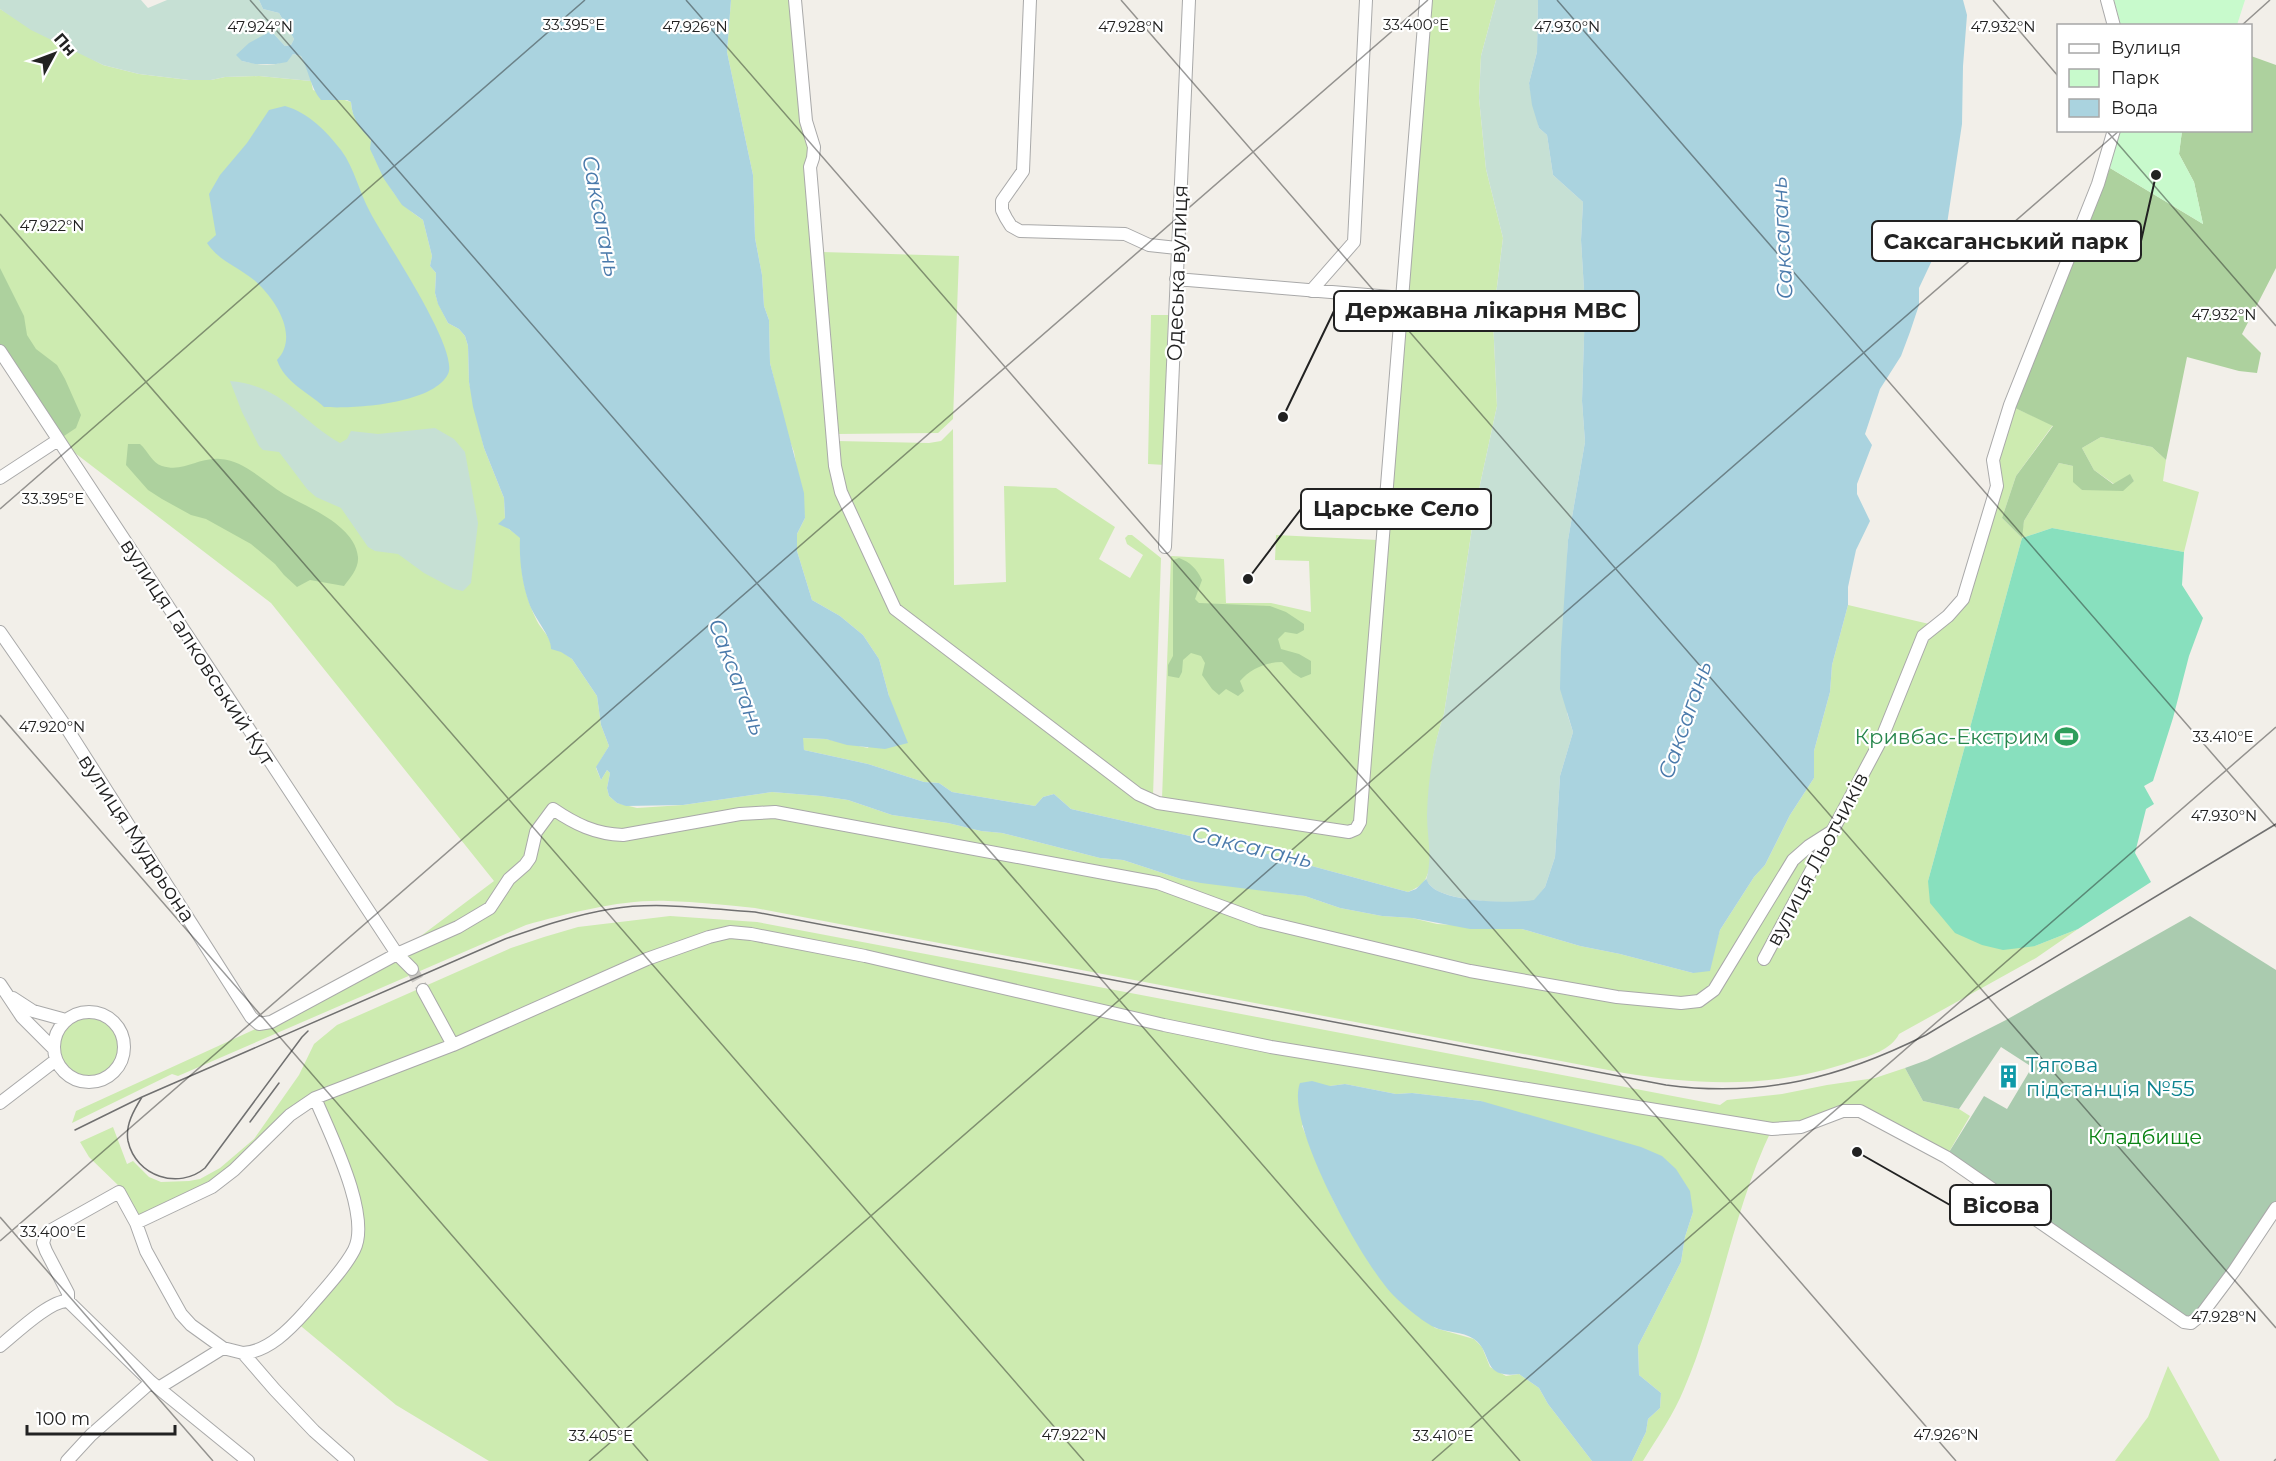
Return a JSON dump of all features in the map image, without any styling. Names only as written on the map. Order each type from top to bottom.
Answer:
[{"type":"street","points":[[795,0],[806,121],[809,137],[814,147],[810,167],[835,466],[841,492],[896,609],[1138,794],[1158,803],[1349,832],[1356,829],[1360,822],[1426,0]]},
{"type":"street","points":[[1030,0],[1023,171],[1002,201],[1002,210],[1006,218],[1011,226],[1020,231],[1125,234],[1149,245],[1178,248]]},
{"type":"street","name":"Одеська вулиця","points":[[1165,547],[1189,0]]},
{"type":"street","points":[[1311,291],[1354,242],[1366,0]]},
{"type":"street","points":[[2107,0],[2113,24]]},
{"type":"street","name":"вулиця Льотчиків","points":[[1764,959],[1881,740],[1923,636],[1948,616],[1963,599],[1997,486],[1993,460],[2010,405],[2098,184],[2113,132]]},
{"type":"street","points":[[1176,279],[1403,298]]},
{"type":"street","name":"вулиця Галковський Кут","points":[[0,351],[397,954],[412,969]]},
{"type":"street","points":[[0,478],[58,440]]},
{"type":"street","name":"вулиця Мудрьона","points":[[0,632],[72,737],[251,1017],[259,1024],[271,1022],[397,954]]},
{"type":"street","points":[[397,954],[458,927],[490,908],[509,879],[530,858],[536,832],[553,808],[589,830],[612,835],[740,814],[775,812],[1158,883],[1261,921],[1470,971],[1617,997],[1681,1003],[1699,1001],[1714,990],[1792,860],[1832,832]]},
{"type":"street","points":[[136,1223],[212,1187],[234,1170],[290,1115],[315,1098],[453,1045],[647,959],[730,932],[865,956],[1164,1025],[1271,1047],[1772,1129],[1801,1127],[1843,1111],[1860,1112],[1946,1157],[2184,1322],[2191,1323],[2201,1315],[2276,1208]]},
{"type":"street","points":[[0,984],[22,1017],[54,1054],[60,1069],[70,1077],[81,1082],[105,1079],[112,1074],[123,1057],[124,1045],[115,1024],[107,1017],[87,1012],[74,1015],[66,1020],[56,1035],[54,1054],[0,1103]]},
{"type":"street","points":[[423,990],[453,1045]]},
{"type":"street","points":[[9,996],[33,1011],[66,1020]]},
{"type":"street","points":[[248,1461],[155,1384],[69,1301],[65,1286],[43,1243],[46,1233],[118,1191],[136,1223],[146,1251],[181,1314],[191,1325],[223,1348],[243,1353],[263,1348],[296,1322],[355,1249],[358,1233],[357,1210],[344,1168],[315,1098]]},
{"type":"street","points":[[0,1346],[46,1310],[61,1301],[69,1301]]},
{"type":"street","points":[[68,1461],[91,1435],[155,1384],[223,1348]]},
{"type":"street","points":[[243,1353],[314,1431],[348,1461]]},
{"type":"green space","points":[[0,0],[141,0],[148,8],[167,0],[259,0],[263,9],[279,13],[294,39],[291,45],[285,46],[271,31],[265,34],[242,61],[269,65],[282,62],[293,54],[301,56],[311,75],[311,81],[259,76],[189,80],[139,74],[103,65],[31,30],[0,9]]},
{"type":"green space","points":[[731,0],[791,0],[810,147],[832,467],[892,611],[1136,797],[1358,832],[1430,0],[1496,0],[1481,56],[1479,98],[1486,169],[1503,238],[1493,319],[1497,406],[1475,508],[1444,714],[1432,763],[1428,814],[1430,863],[1429,871],[1421,885],[1408,892],[1256,851],[1071,809],[1054,794],[1043,797],[1035,806],[952,792],[939,783],[924,782],[868,764],[804,750],[802,738],[826,739],[868,748],[889,696],[879,659],[863,635],[840,616],[812,600],[797,551],[797,534],[805,518],[794,452],[770,363],[769,320],[764,306],[762,275],[755,238],[753,175],[727,52]]},
{"type":"green space","points":[[1496,0],[1538,0],[1537,52],[1529,83],[1539,128],[1547,135],[1553,175],[1583,202],[1581,240],[1585,306],[1582,401],[1585,442],[1568,540],[1565,604],[1567,713],[1573,732],[1560,776],[1555,857],[1545,887],[1534,901],[1511,902],[1481,901],[1452,896],[1440,892],[1426,880],[1429,855],[1428,802],[1432,763],[1444,714],[1475,508],[1497,406],[1493,319],[1503,238],[1486,169],[1479,98],[1481,56]]},
{"type":"green space","points":[[2114,0],[2245,0],[2237,24],[2120,24]]},
{"type":"green space","points":[[0,9],[103,65],[139,74],[189,80],[259,76],[311,81],[313,90],[351,102],[353,114],[370,139],[373,155],[389,184],[405,206],[423,220],[432,256],[430,266],[436,273],[435,293],[438,303],[448,323],[459,329],[465,336],[468,346],[469,382],[484,448],[504,498],[505,519],[509,529],[521,538],[522,570],[529,601],[537,621],[551,644],[572,659],[597,696],[601,725],[609,746],[596,768],[601,780],[607,770],[610,773],[607,788],[609,796],[617,803],[637,808],[683,805],[772,792],[848,800],[892,815],[1002,833],[1100,858],[1123,860],[1181,879],[1305,896],[1340,908],[1382,916],[1412,918],[1437,924],[1522,929],[1580,946],[1693,973],[1715,947],[1720,930],[1754,877],[1765,865],[1790,815],[1814,778],[1814,751],[1830,692],[1832,665],[1848,605],[1942,627],[1954,619],[1967,601],[1997,459],[2015,408],[2053,425],[2016,476],[2002,518],[2021,537],[2024,521],[2059,463],[2073,466],[2082,490],[2134,481],[2130,475],[2114,484],[2094,470],[2082,448],[2101,437],[2152,447],[2166,460],[2163,481],[2199,492],[2184,552],[2052,528],[2022,538],[1928,881],[2035,946],[2078,929],[2036,958],[1899,1034],[1891,1044],[1873,1054],[1825,1070],[1796,1076],[1740,1082],[1711,1082],[1624,1073],[755,908],[679,901],[633,902],[526,925],[178,1076],[172,1074],[72,1123],[76,1111],[271,1022],[397,954],[494,881],[271,603],[58,440],[0,351]]},
{"type":"green space","points":[[2252,56],[2276,65],[2276,268],[2242,334],[2261,353],[2257,373],[2239,371],[2187,357],[2166,460],[2152,447],[2101,437],[2082,448],[2094,470],[2113,484],[2130,474],[2134,481],[2123,491],[2082,490],[2073,482],[2073,466],[2059,463],[2024,521],[2022,538],[2002,518],[2016,476],[2053,426],[2015,408],[2110,168],[2203,224],[2194,182],[2179,154],[2182,132],[2252,132]]},
{"type":"green space","points":[[2119,132],[2182,132],[2179,154],[2194,182],[2203,224],[2110,168]]},
{"type":"green space","points":[[822,252],[959,256],[953,419],[938,433],[837,434]]},
{"type":"green space","points":[[0,268],[24,316],[27,335],[36,349],[57,365],[81,415],[76,428],[58,440],[0,351]]},
{"type":"green space","points":[[1151,315],[1168,315],[1165,465],[1148,464]]},
{"type":"green space","points":[[230,381],[264,389],[277,396],[340,443],[347,439],[351,431],[378,434],[435,428],[454,439],[465,452],[478,523],[471,583],[463,591],[454,589],[424,573],[398,554],[375,551],[368,547],[341,508],[316,497],[307,489],[279,452],[263,450],[259,446]]},
{"type":"green space","points":[[953,429],[954,585],[1006,582],[1004,486],[1056,488],[1115,527],[1099,559],[1130,578],[1143,555],[1127,544],[1125,538],[1128,535],[1132,535],[1161,558],[1153,796],[1142,792],[899,608],[844,491],[837,441],[929,443],[941,441]]},
{"type":"green space","points":[[128,444],[140,444],[155,462],[170,468],[212,459],[229,460],[246,467],[284,494],[317,511],[339,526],[355,546],[358,561],[354,573],[344,586],[310,580],[297,587],[251,544],[206,519],[191,515],[148,490],[126,465]]},
{"type":"green space","name":"Кривбас-Екстрим","points":[[2052,528],[2184,552],[2182,585],[2203,618],[2189,656],[2153,781],[2144,786],[2154,804],[2146,809],[2135,853],[2151,882],[2078,929],[2035,946],[2003,950],[1982,945],[1955,933],[1930,903],[1928,881],[2022,538]]},
{"type":"green space","points":[[1276,535],[1378,540],[1356,821],[1348,829],[1162,799],[1171,556],[1224,559],[1226,603],[1271,603],[1311,612],[1309,561],[1275,560]]},
{"type":"green space","points":[[1179,558],[1193,566],[1202,580],[1195,599],[1199,603],[1270,606],[1286,612],[1304,624],[1304,630],[1297,634],[1285,632],[1278,639],[1281,649],[1299,654],[1311,661],[1311,674],[1301,678],[1282,662],[1270,663],[1253,670],[1240,681],[1244,691],[1238,696],[1226,689],[1219,695],[1202,675],[1205,663],[1201,656],[1191,653],[1183,660],[1179,678],[1168,676],[1168,665],[1173,656],[1173,560]]},
{"type":"green space","points":[[670,916],[757,922],[1720,1105],[1727,1100],[1782,1094],[1875,1078],[1905,1068],[1923,1101],[1959,1109],[1970,1116],[1946,1157],[1860,1111],[1772,1129],[1746,1193],[1707,1325],[1684,1389],[1643,1461],[1632,1461],[1646,1432],[1648,1419],[1660,1408],[1661,1393],[1639,1375],[1638,1346],[1681,1262],[1685,1237],[1693,1212],[1481,1101],[1412,1093],[1396,1094],[1345,1084],[1330,1086],[1302,1126],[1334,1202],[1364,1253],[1435,1328],[1474,1339],[1482,1347],[1490,1367],[1506,1376],[1519,1374],[1539,1388],[1548,1404],[1592,1461],[489,1461],[396,1405],[296,1322],[355,1249],[357,1210],[315,1099],[234,1170],[141,1221],[122,1189],[89,1157],[80,1142],[113,1127],[127,1164],[133,1161],[149,1177],[161,1182],[200,1179],[220,1168],[254,1139],[299,1075],[314,1044],[337,1025],[511,948],[544,937],[578,927]]},
{"type":"green space","name":"Кладбище","points":[[2190,916],[2276,970],[2276,1208],[2191,1323],[1946,1157],[1984,1096],[2007,1109],[2032,1067],[2001,1047],[1959,1109],[1923,1101],[1905,1068],[1927,1060],[2006,1020]]},
{"type":"green space","points":[[89,1013],[102,1016],[113,1023],[120,1034],[123,1047],[120,1060],[113,1071],[102,1078],[89,1081],[76,1078],[65,1071],[58,1060],[55,1047],[58,1034],[65,1023],[76,1016]]},
{"type":"green space","points":[[2168,1366],[2220,1461],[2115,1461],[2148,1417]]},
{"type":"water","name":"Саксагань","points":[[259,0],[731,0],[727,52],[753,175],[755,238],[762,275],[764,306],[769,320],[770,363],[804,493],[805,518],[797,534],[797,551],[812,600],[840,616],[863,635],[879,659],[889,696],[908,743],[885,749],[847,745],[826,739],[803,738],[804,750],[868,764],[924,782],[939,783],[952,792],[1035,806],[1043,797],[1054,794],[1071,809],[1256,851],[1408,892],[1416,889],[1426,879],[1432,887],[1452,896],[1481,901],[1511,902],[1534,900],[1545,887],[1555,857],[1560,776],[1573,732],[1560,689],[1568,540],[1585,442],[1582,401],[1585,306],[1581,240],[1583,202],[1553,175],[1547,135],[1539,128],[1532,105],[1529,83],[1537,52],[1538,0],[1963,0],[1967,15],[1962,124],[1947,224],[1919,288],[1919,305],[1901,356],[1880,389],[1865,434],[1872,445],[1857,484],[1857,494],[1870,521],[1856,550],[1848,587],[1848,605],[1832,665],[1830,692],[1814,751],[1814,778],[1790,815],[1765,865],[1754,877],[1720,930],[1710,971],[1693,973],[1580,946],[1522,929],[1470,929],[1340,908],[1305,896],[1201,883],[1181,879],[1123,860],[1100,858],[1002,833],[892,815],[848,800],[772,792],[683,805],[626,806],[617,803],[609,796],[607,788],[610,773],[607,770],[601,780],[596,767],[609,746],[601,725],[597,696],[572,659],[551,649],[549,639],[531,609],[527,595],[520,555],[520,538],[498,524],[505,518],[504,498],[484,448],[473,407],[469,382],[468,346],[465,336],[459,329],[448,323],[438,304],[435,293],[436,273],[430,266],[432,256],[423,220],[402,205],[384,179],[370,149],[371,140],[357,123],[351,102],[321,100],[314,90],[301,56],[293,54],[287,62],[276,64],[255,64],[242,61],[236,55],[249,43],[271,31],[285,46],[291,45],[294,39],[279,13],[263,9]]},
{"type":"water","points":[[285,106],[302,113],[316,124],[341,150],[370,212],[432,319],[449,361],[448,374],[440,384],[427,392],[410,398],[372,405],[324,407],[285,375],[277,360],[286,340],[285,329],[277,307],[270,297],[254,280],[223,259],[207,243],[216,235],[209,194],[220,175],[247,143],[269,110]]},
{"type":"water","points":[[1312,1081],[1330,1086],[1345,1084],[1396,1094],[1412,1093],[1481,1101],[1641,1147],[1662,1156],[1676,1169],[1690,1191],[1693,1212],[1685,1237],[1681,1262],[1638,1346],[1639,1375],[1661,1393],[1660,1408],[1648,1419],[1646,1432],[1632,1461],[1592,1461],[1548,1404],[1539,1388],[1519,1374],[1498,1373],[1489,1364],[1484,1351],[1474,1339],[1429,1325],[1394,1296],[1364,1256],[1315,1160],[1304,1129],[1298,1102],[1300,1083]]},
{"type":"tunnel","points":[[412,969],[423,990]]},
{"type":"tram line","points":[[75,1130],[142,1097],[505,939],[584,915],[611,909],[647,906],[683,906],[755,912],[1666,1085],[1735,1089],[1768,1086],[1800,1081],[1863,1063],[1926,1035],[2276,824]]},
{"type":"tram line","points":[[142,1097],[133,1112],[127,1135],[133,1153],[140,1164],[149,1171],[171,1179],[195,1175],[205,1168],[308,1031]]},
{"type":"tram line","points":[[250,1122],[279,1083]]},
{"type":"place","name":"Саксаганський парк","points":[[2156,175]]},
{"type":"place","name":"Державна лікарня МВС","points":[[1283,417]]},
{"type":"place","name":"Царське Село","points":[[1248,579]]},
{"type":"place","name":"Кривбас-Екстрим","points":[[2067,736]]},
{"type":"place","name":"Тягова підстанція №55","points":[[2008,1076]]},
{"type":"place","name":"Вісова","points":[[1857,1152]]}]
